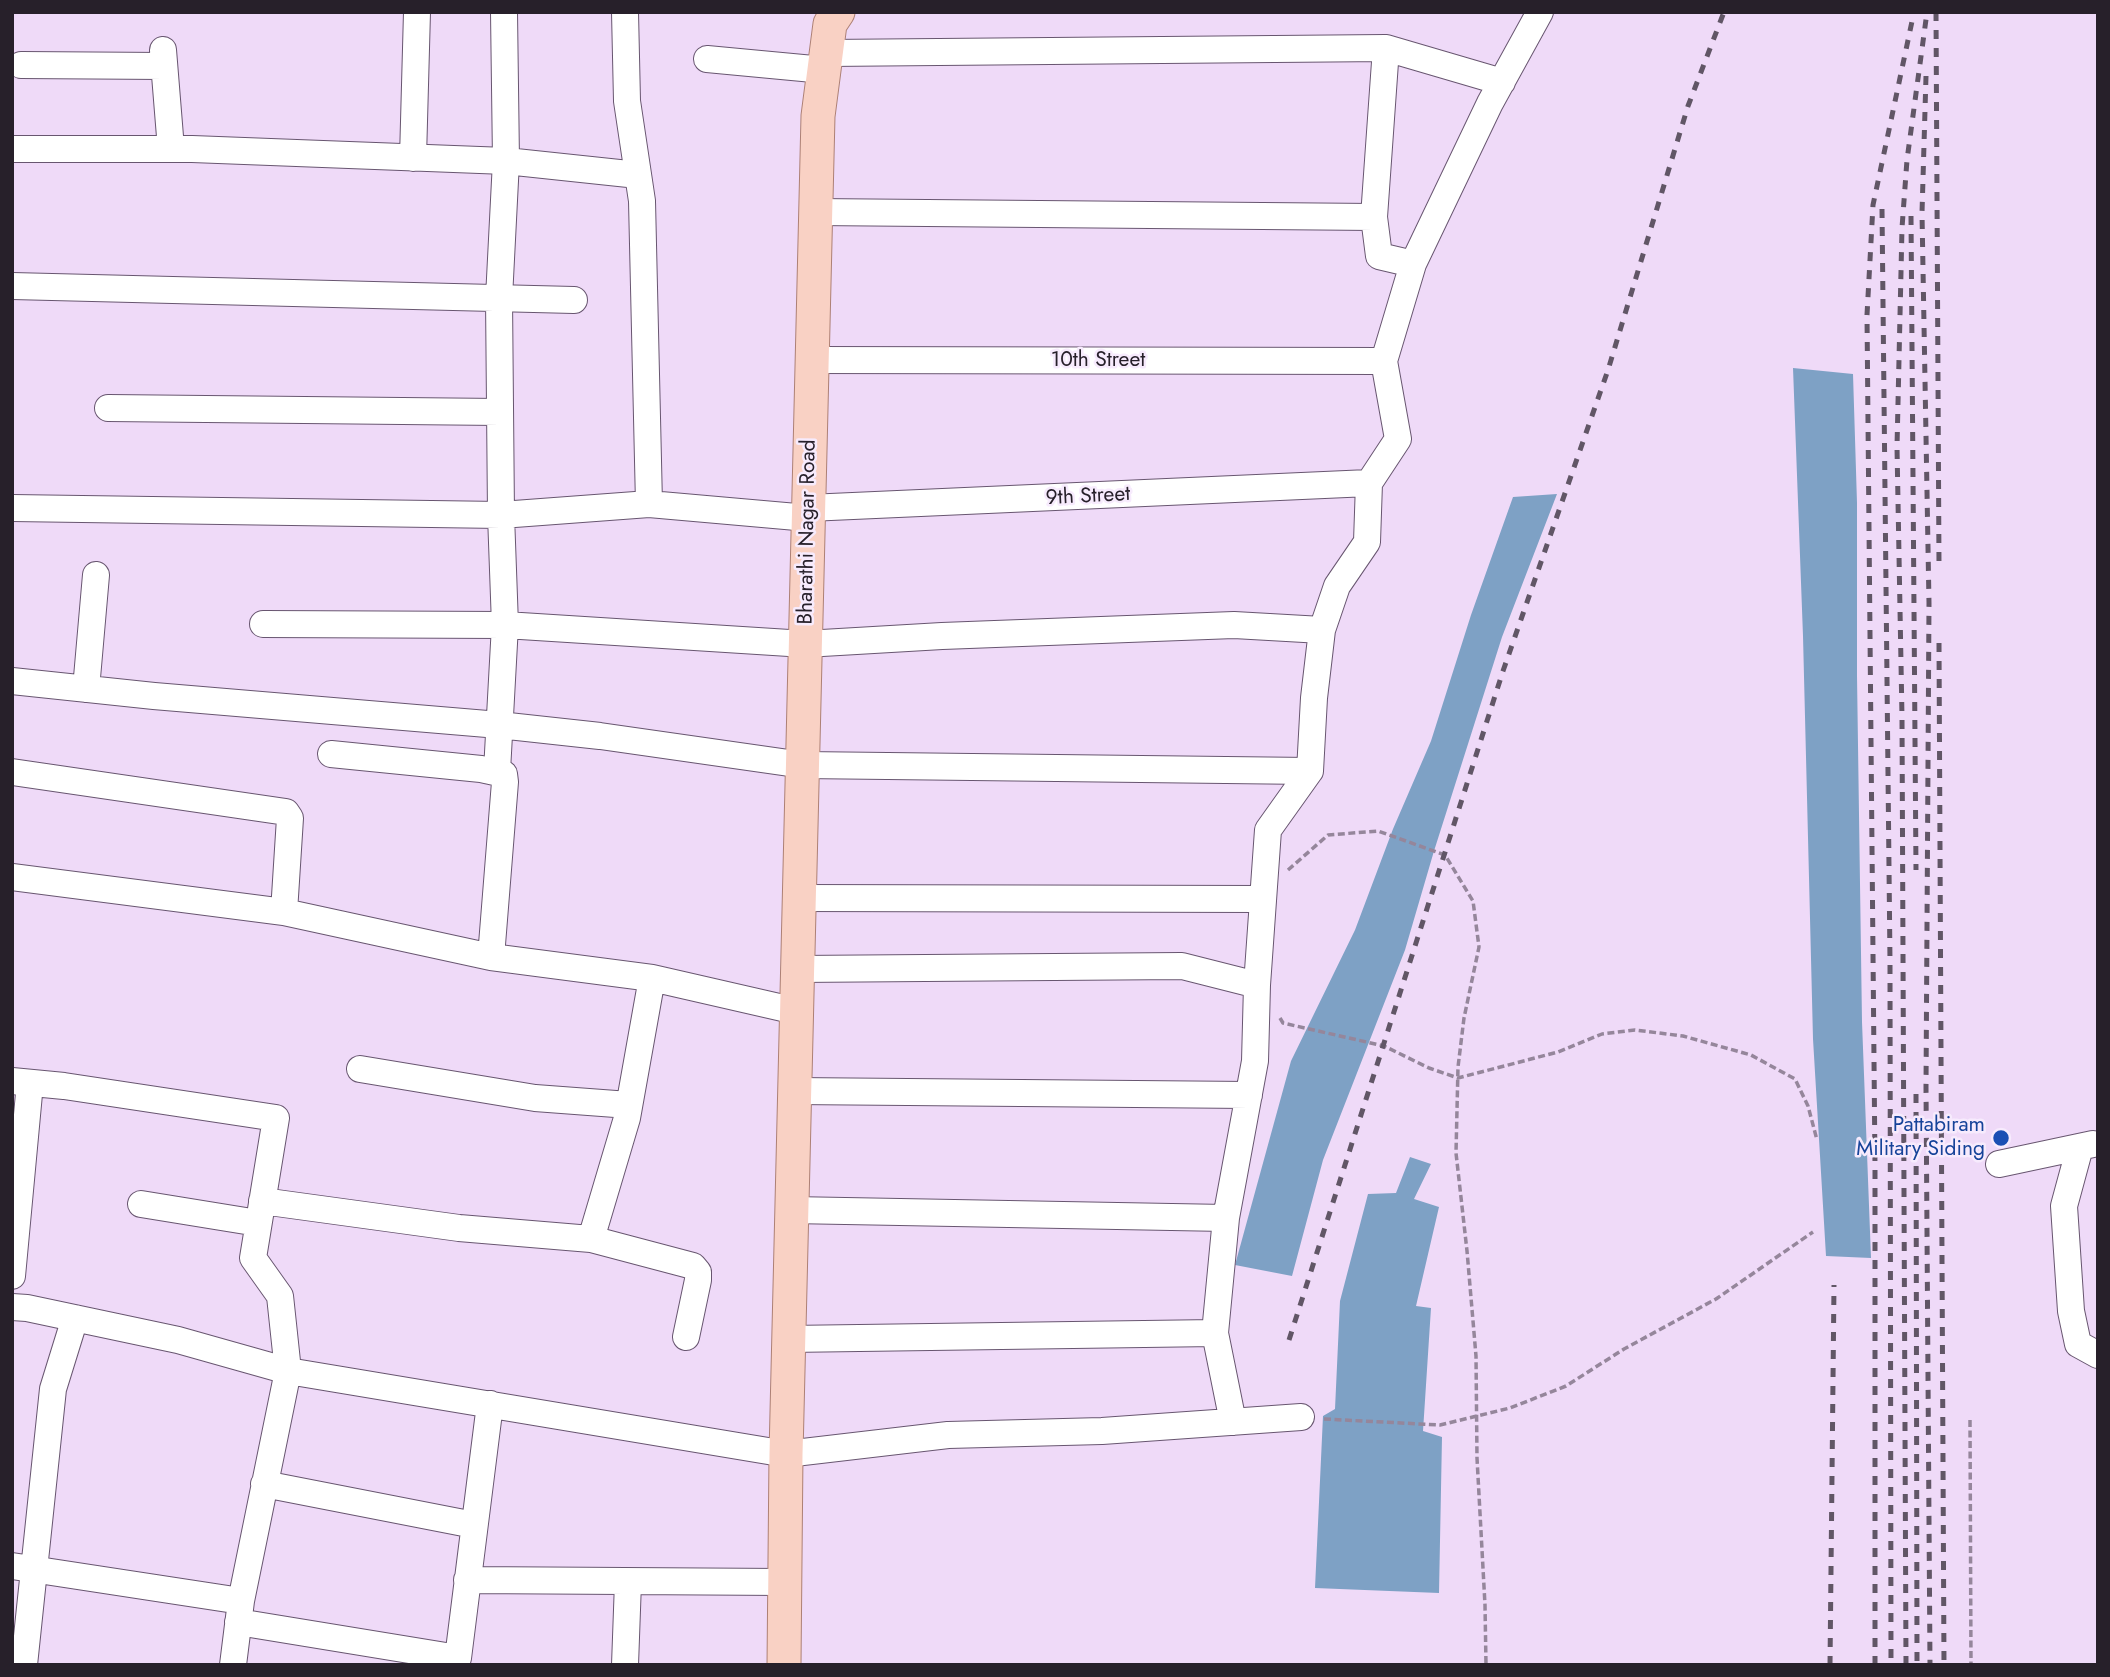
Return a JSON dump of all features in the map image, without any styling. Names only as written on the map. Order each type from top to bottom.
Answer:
[{"type":"main road","name":"Bharathi Nagar Road","points":[[783,1665],[818,116],[830,24],[838,12]]},
{"type":"street","points":[[413,158],[417,12]]},
{"type":"street","points":[[497,771],[505,625],[499,298],[506,161],[504,12]]},
{"type":"street","points":[[625,12],[627,101],[642,201],[649,504]]},
{"type":"street","points":[[1233,1422],[1215,1333],[1226,1218],[1255,1062],[1257,985],[1268,830],[1310,771],[1314,698],[1322,629],[1337,586],[1367,542],[1369,483],[1398,439],[1384,361],[1413,264],[1502,82],[1540,12]]},
{"type":"street","points":[[1386,48],[1374,217],[1379,256],[1413,264]]},
{"type":"street","points":[[707,59],[825,62],[1386,48],[1502,82]]},
{"type":"street","points":[[21,65],[163,58],[171,149]]},
{"type":"street","points":[[12,149],[171,149],[506,161],[638,175]]},
{"type":"street","points":[[815,212],[1374,217]]},
{"type":"street","points":[[12,286],[575,300]]},
{"type":"street","name":"10th Street","points":[[811,360],[1384,361]]},
{"type":"street","points":[[108,408],[500,412]]},
{"type":"street","name":"9th Street","points":[[12,508],[501,514],[649,504],[808,513],[1369,483]]},
{"type":"street","points":[[86,689],[96,575]]},
{"type":"street","points":[[264,624],[505,625],[805,644],[1234,625],[1322,629]]},
{"type":"street","points":[[12,681],[499,725],[600,736],[803,765],[1310,771]]},
{"type":"street","points":[[331,754],[497,771],[504,774],[491,957]]},
{"type":"street","points":[[12,772],[286,812],[290,818],[284,912]]},
{"type":"street","points":[[12,877],[284,912],[491,957],[652,978],[796,1011]]},
{"type":"street","points":[[799,898],[1263,900]]},
{"type":"street","points":[[797,969],[1182,966],[1257,985]]},
{"type":"street","points":[[591,1239],[627,1118],[652,978]]},
{"type":"street","points":[[360,1069],[535,1098],[629,1105]]},
{"type":"street","points":[[12,1276],[21,1082],[276,1118],[253,1258],[280,1296],[288,1371],[239,1611],[233,1665]]},
{"type":"street","points":[[794,1091],[1249,1095]]},
{"type":"street","points":[[1999,1164],[2089,1145]]},
{"type":"street","points":[[2089,1145],[2064,1206],[2071,1311],[2078,1344],[2098,1355]]},
{"type":"street","points":[[141,1204],[591,1239],[693,1266],[698,1272],[698,1280],[686,1337]]},
{"type":"street","points":[[792,1210],[1226,1218]]},
{"type":"street","points":[[12,1307],[178,1340],[288,1371],[786,1454],[948,1435],[1102,1431],[1301,1417]]},
{"type":"street","points":[[24,1665],[24,1568],[53,1389],[75,1318]]},
{"type":"street","points":[[789,1339],[1215,1333]]},
{"type":"street","points":[[24,1568],[458,1658],[489,1404]]},
{"type":"street","points":[[264,1484],[474,1525]]},
{"type":"street","points":[[467,1580],[785,1582]]},
{"type":"street","points":[[625,1665],[628,1582]]},
{"type":"path","points":[[1263,900],[1280,877],[1328,835],[1378,831],[1445,855],[1473,901],[1479,947],[1464,1018],[1458,1077],[1456,1153],[1476,1356],[1486,1665]]},
{"type":"path","points":[[1257,985],[1283,1023],[1384,1046],[1430,1068],[1458,1077],[1558,1052],[1602,1034],[1635,1030],[1683,1036],[1751,1055],[1795,1079],[1808,1106],[1817,1140]]},
{"type":"path","points":[[1301,1417],[1440,1425],[1510,1408],[1566,1386],[1624,1349],[1716,1299],[1813,1232]]},
{"type":"path","points":[[1969,1420],[1971,1665]]},
{"type":"water","points":[[1793,368],[1853,374],[1857,503],[1862,1022],[1871,1258],[1826,1256],[1813,1039]]},
{"type":"water","points":[[1557,494],[1502,637],[1405,950],[1323,1160],[1292,1276],[1235,1265],[1291,1061],[1355,930],[1393,829],[1431,741],[1471,615],[1513,497]]},
{"type":"water","points":[[1410,1157],[1431,1164],[1414,1199],[1439,1207],[1416,1306],[1431,1308],[1423,1431],[1442,1437],[1439,1593],[1315,1588],[1323,1416],[1335,1409],[1340,1301],[1368,1194],[1396,1193]]},
{"type":"railway","points":[[1289,1340],[1503,671],[1608,370],[1688,106],[1724,12]]},
{"type":"railway","points":[[1875,1665],[1875,1166],[1867,315],[1873,205],[1914,12]]},
{"type":"railway","points":[[1906,1665],[1902,717],[1897,447],[1902,228],[1907,160],[1927,12]]},
{"type":"railway","points":[[1936,12],[1939,566]]},
{"type":"railway","points":[[1926,76],[1922,213],[1929,603],[1926,1087],[1930,1665]]},
{"type":"railway","points":[[1882,209],[1890,962],[1891,1665]]},
{"type":"railway","points":[[1911,216],[1916,870]]},
{"type":"railway","points":[[1939,643],[1944,1665]]},
{"type":"railway","points":[[1916,1094],[1917,1665]]},
{"type":"railway","points":[[1830,1665],[1834,1285]]},
{"type":"place","name":"Pattabiram Military Siding","points":[[2001,1138]]}]
